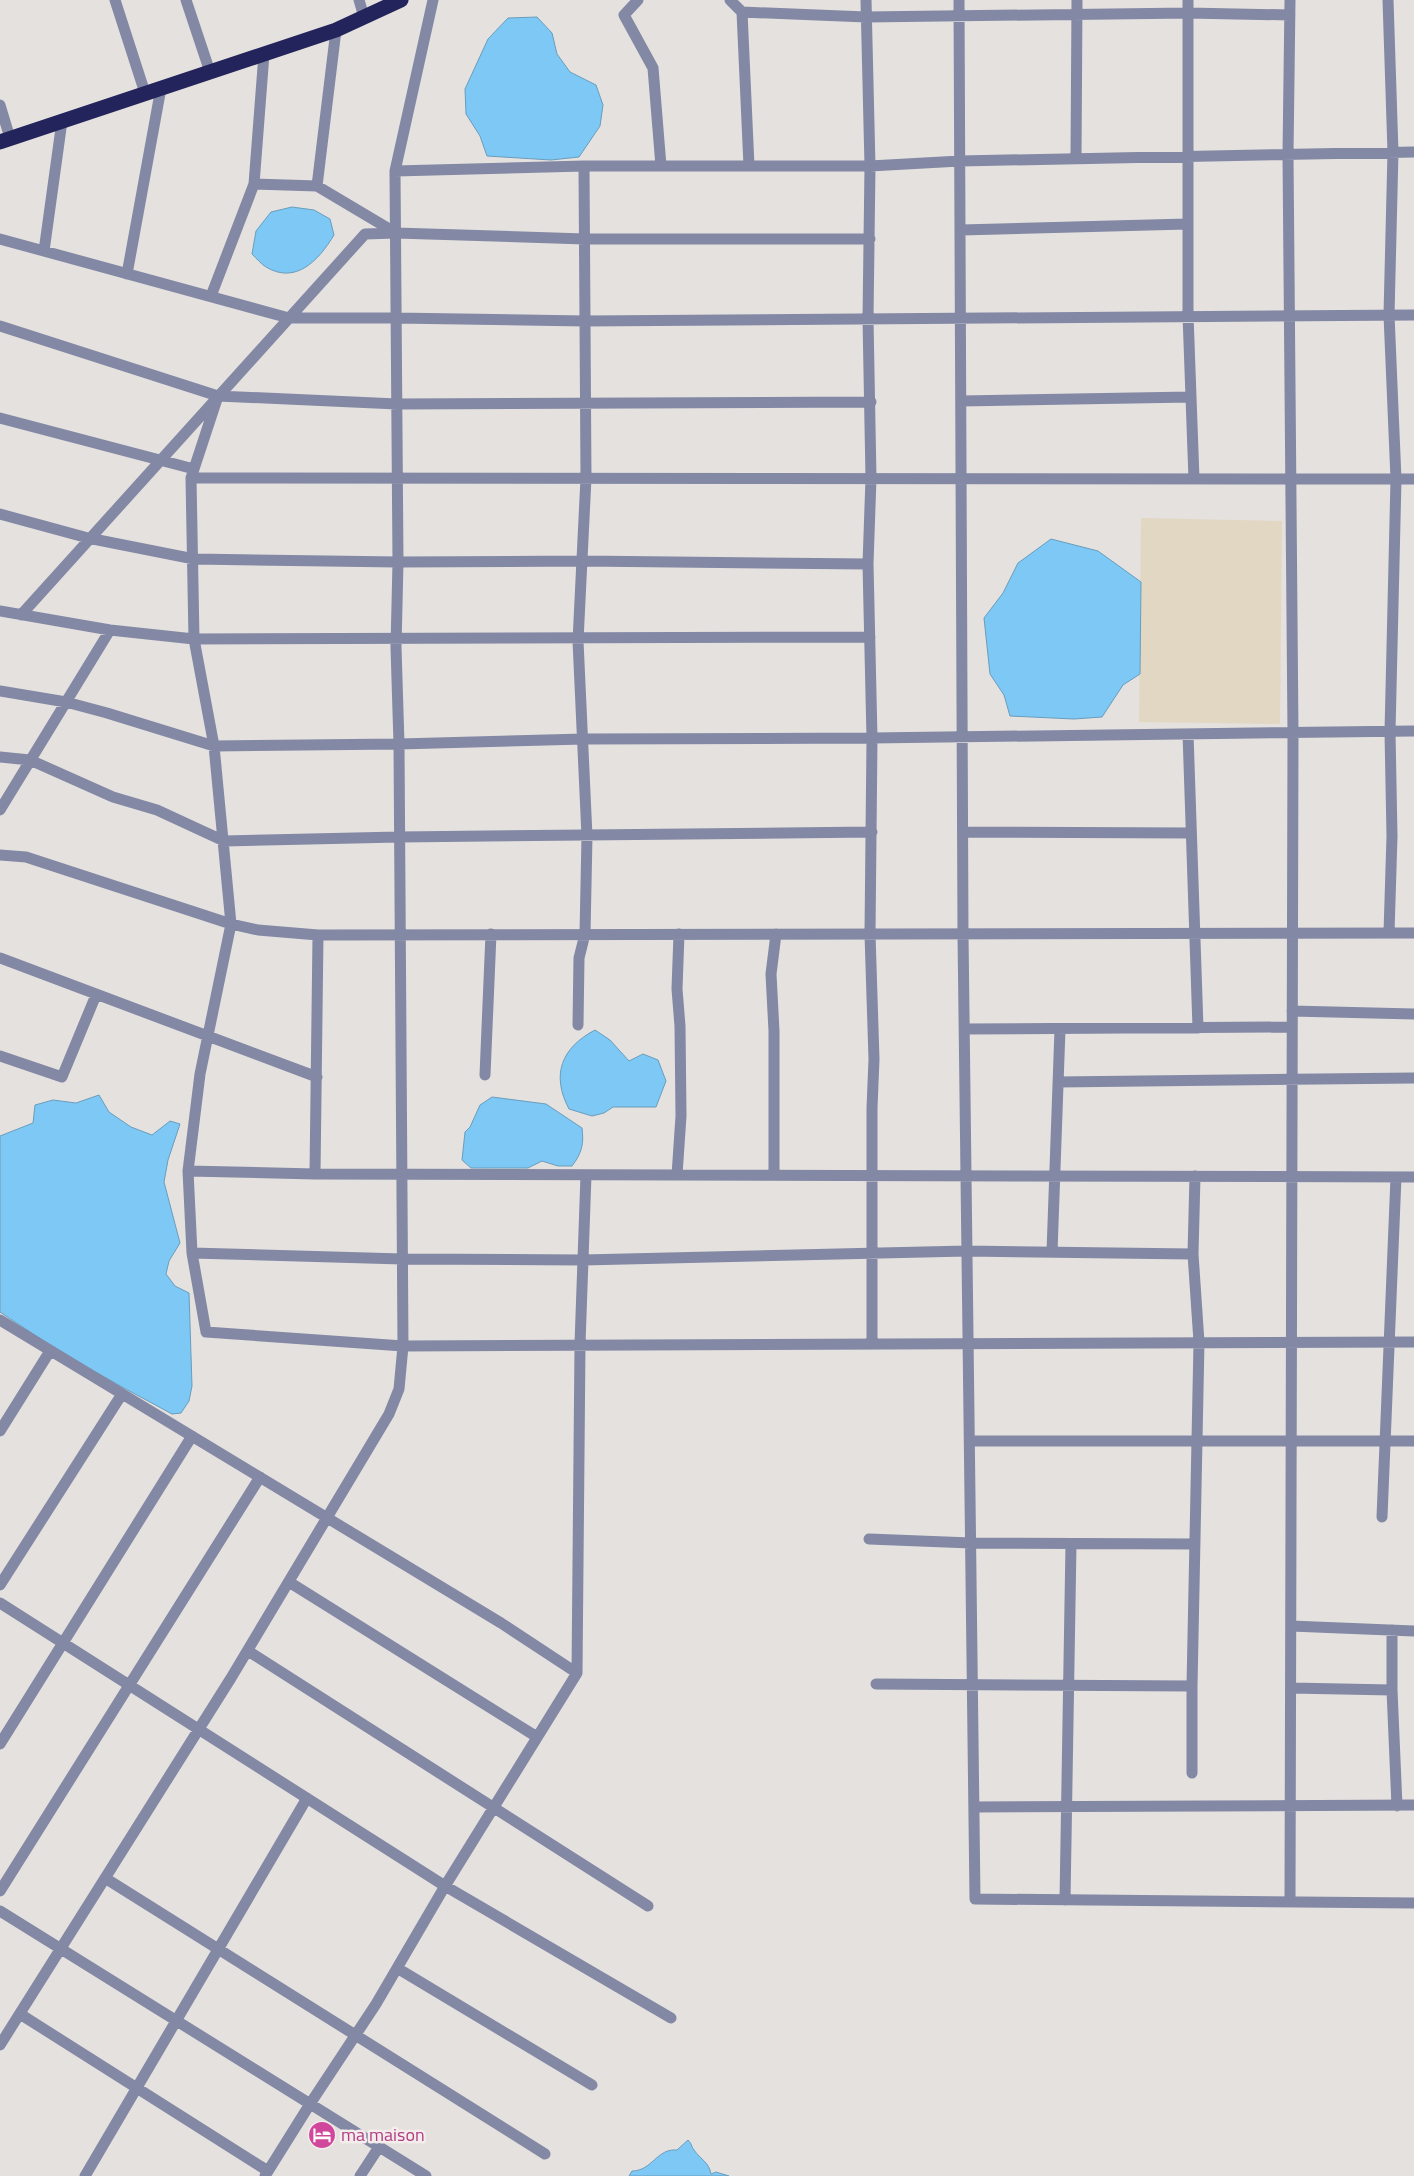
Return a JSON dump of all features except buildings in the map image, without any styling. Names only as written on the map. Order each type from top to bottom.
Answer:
[{"type":"highway","points":[[5,140],[336,30],[402,0]]},
{"type":"street","points":[[115,0],[145,93]]},
{"type":"street","points":[[186,0],[210,72]]},
{"type":"street","points":[[359,0],[364,17]]},
{"type":"street","points":[[0,2045],[248,1651],[389,1414],[399,1389],[403,1346],[395,171],[433,0]]},
{"type":"street","points":[[638,0],[624,15],[653,68],[661,166]]},
{"type":"street","points":[[730,0],[742,12],[750,166]]},
{"type":"street","points":[[866,0],[870,166],[868,319],[871,402],[868,564],[872,738],[870,934],[874,1059],[872,1108],[872,1344]]},
{"type":"street","points":[[959,0],[963,832],[975,1899],[1414,1903]]},
{"type":"street","points":[[1076,158],[1077,0]]},
{"type":"street","points":[[1188,0],[1188,316],[1194,479]]},
{"type":"street","points":[[1290,0],[1288,154],[1293,733],[1290,1902]]},
{"type":"street","points":[[1388,0],[1393,152],[1388,315],[1396,479],[1390,732],[1392,836],[1389,933]]},
{"type":"street","points":[[742,12],[866,17],[1290,15]]},
{"type":"street","points":[[317,186],[336,30]]},
{"type":"street","points":[[212,296],[254,184],[264,54]]},
{"type":"street","points":[[127,274],[161,88]]},
{"type":"street","points":[[0,105],[5,140]]},
{"type":"street","points":[[44,251],[62,121]]},
{"type":"street","points":[[395,171],[584,166],[870,166],[960,161],[1076,158],[1414,152]]},
{"type":"street","points":[[578,1025],[579,958],[585,934],[587,836],[578,638],[586,478],[584,166]]},
{"type":"street","points":[[254,184],[317,186],[396,233]]},
{"type":"street","points":[[960,230],[1187,224]]},
{"type":"street","points":[[21,615],[88,538],[365,234],[396,233],[584,239],[870,239]]},
{"type":"street","points":[[0,239],[289,318],[585,321],[1290,314],[1414,315]]},
{"type":"street","points":[[0,326],[218,396],[397,404],[871,402]]},
{"type":"street","points":[[218,396],[192,474],[194,639],[214,746],[231,924],[200,1074],[188,1171],[192,1253],[206,1332],[403,1346],[1414,1342]]},
{"type":"street","points":[[961,401],[1191,397]]},
{"type":"street","points":[[0,418],[159,460],[192,474],[397,478],[1414,479]]},
{"type":"street","points":[[0,514],[88,538],[194,559],[868,564]]},
{"type":"street","points":[[0,611],[110,630],[194,639],[870,637]]},
{"type":"street","points":[[0,810],[110,630]]},
{"type":"street","points":[[0,691],[66,702],[107,712],[214,746],[399,744],[584,738],[872,738],[1414,731]]},
{"type":"street","points":[[1188,734],[1198,1028]]},
{"type":"street","points":[[0,757],[30,760],[114,797],[157,810],[224,841],[399,837],[872,832]]},
{"type":"street","points":[[963,832],[1191,833]]},
{"type":"street","points":[[0,854],[26,858],[231,924],[258,930],[318,934],[1414,933]]},
{"type":"street","points":[[315,1174],[318,934]]},
{"type":"street","points":[[485,1076],[491,934]]},
{"type":"street","points":[[677,1175],[681,1116],[680,1026],[677,989],[679,934]]},
{"type":"street","points":[[774,1175],[774,1031],[771,974],[776,934]]},
{"type":"street","points":[[0,958],[317,1077]]},
{"type":"street","points":[[0,1056],[62,1077],[96,995]]},
{"type":"street","points":[[1292,1011],[1414,1014]]},
{"type":"street","points":[[965,1029],[1292,1027]]},
{"type":"street","points":[[1052,1252],[1060,1029]]},
{"type":"street","points":[[1058,1082],[1414,1078]]},
{"type":"street","points":[[188,1171],[315,1174],[1414,1177]]},
{"type":"street","points":[[20,2014],[266,2173],[356,2035],[445,1886],[577,1673],[580,1344],[586,1175]]},
{"type":"street","points":[[1192,1773],[1199,1342],[1193,1254],[1195,1176]]},
{"type":"street","points":[[1382,1517],[1396,1177]]},
{"type":"street","points":[[192,1253],[402,1260],[583,1260],[967,1252],[1193,1254]]},
{"type":"street","points":[[0,1320],[328,1518],[577,1673]]},
{"type":"street","points":[[0,1431],[50,1351]]},
{"type":"street","points":[[0,1586],[122,1394]]},
{"type":"street","points":[[0,1744],[192,1436]]},
{"type":"street","points":[[970,1441],[1414,1441]]},
{"type":"street","points":[[0,1891],[260,1477]]},
{"type":"street","points":[[870,1540],[971,1543],[1195,1544]]},
{"type":"street","points":[[1065,1900],[1071,1544]]},
{"type":"street","points":[[289,1582],[537,1737]]},
{"type":"street","points":[[0,1603],[445,1886],[671,2018]]},
{"type":"street","points":[[1291,1626],[1414,1631]]},
{"type":"street","points":[[1392,1630],[1392,1690],[1397,1806]]},
{"type":"street","points":[[248,1651],[493,1809],[648,1906]]},
{"type":"street","points":[[876,1684],[1192,1686]]},
{"type":"street","points":[[1291,1688],[1392,1690]]},
{"type":"street","points":[[86,2176],[307,1798]]},
{"type":"street","points":[[974,1807],[1414,1806]]},
{"type":"street","points":[[104,1878],[545,2154]]},
{"type":"street","points":[[0,1911],[426,2176]]},
{"type":"street","points":[[397,1968],[592,2085]]},
{"type":"street","points":[[360,2176],[379,2147]]},
{"type":"shaded area","points":[[1141,518],[1282,521],[1280,724],[1139,722]]},
{"type":"water","points":[[537,17],[552,33],[557,54],[570,72],[596,85],[603,105],[600,126],[579,157],[551,160],[487,156],[480,136],[466,114],[465,89],[488,39],[508,18]]},
{"type":"water","points":[[292,207],[314,210],[330,219],[334,235],[314,261],[306,267],[287,273],[277,272],[264,266],[252,254],[256,231],[271,212]]},
{"type":"water","points":[[1051,539],[1098,551],[1141,582],[1140,674],[1123,685],[1102,717],[1074,719],[1010,716],[1004,695],[990,674],[984,618],[1003,593],[1018,563]]},
{"type":"water","points":[[595,1030],[610,1040],[629,1061],[643,1054],[658,1060],[666,1081],[656,1107],[613,1107],[604,1113],[592,1116],[569,1109],[561,1085],[560,1074],[562,1064],[574,1045]]},
{"type":"water","points":[[99,1095],[109,1112],[131,1127],[152,1135],[170,1121],[180,1124],[168,1160],[164,1182],[180,1243],[169,1261],[166,1274],[175,1286],[189,1293],[192,1386],[189,1401],[181,1413],[172,1414],[124,1388],[65,1355],[0,1312],[0,1136],[33,1123],[35,1105],[53,1100],[76,1103]]},
{"type":"water","points":[[492,1097],[546,1104],[582,1128],[582,1148],[572,1166],[558,1166],[542,1161],[528,1168],[471,1168],[462,1160],[465,1132],[470,1127],[480,1105]]},
{"type":"water","points":[[688,2140],[693,2149],[707,2164],[711,2174],[716,2172],[729,2176],[629,2176],[632,2171],[645,2167],[664,2152],[677,2150]]},
{"type":"place","name":"ma maison","points":[[322,2135]]}]
